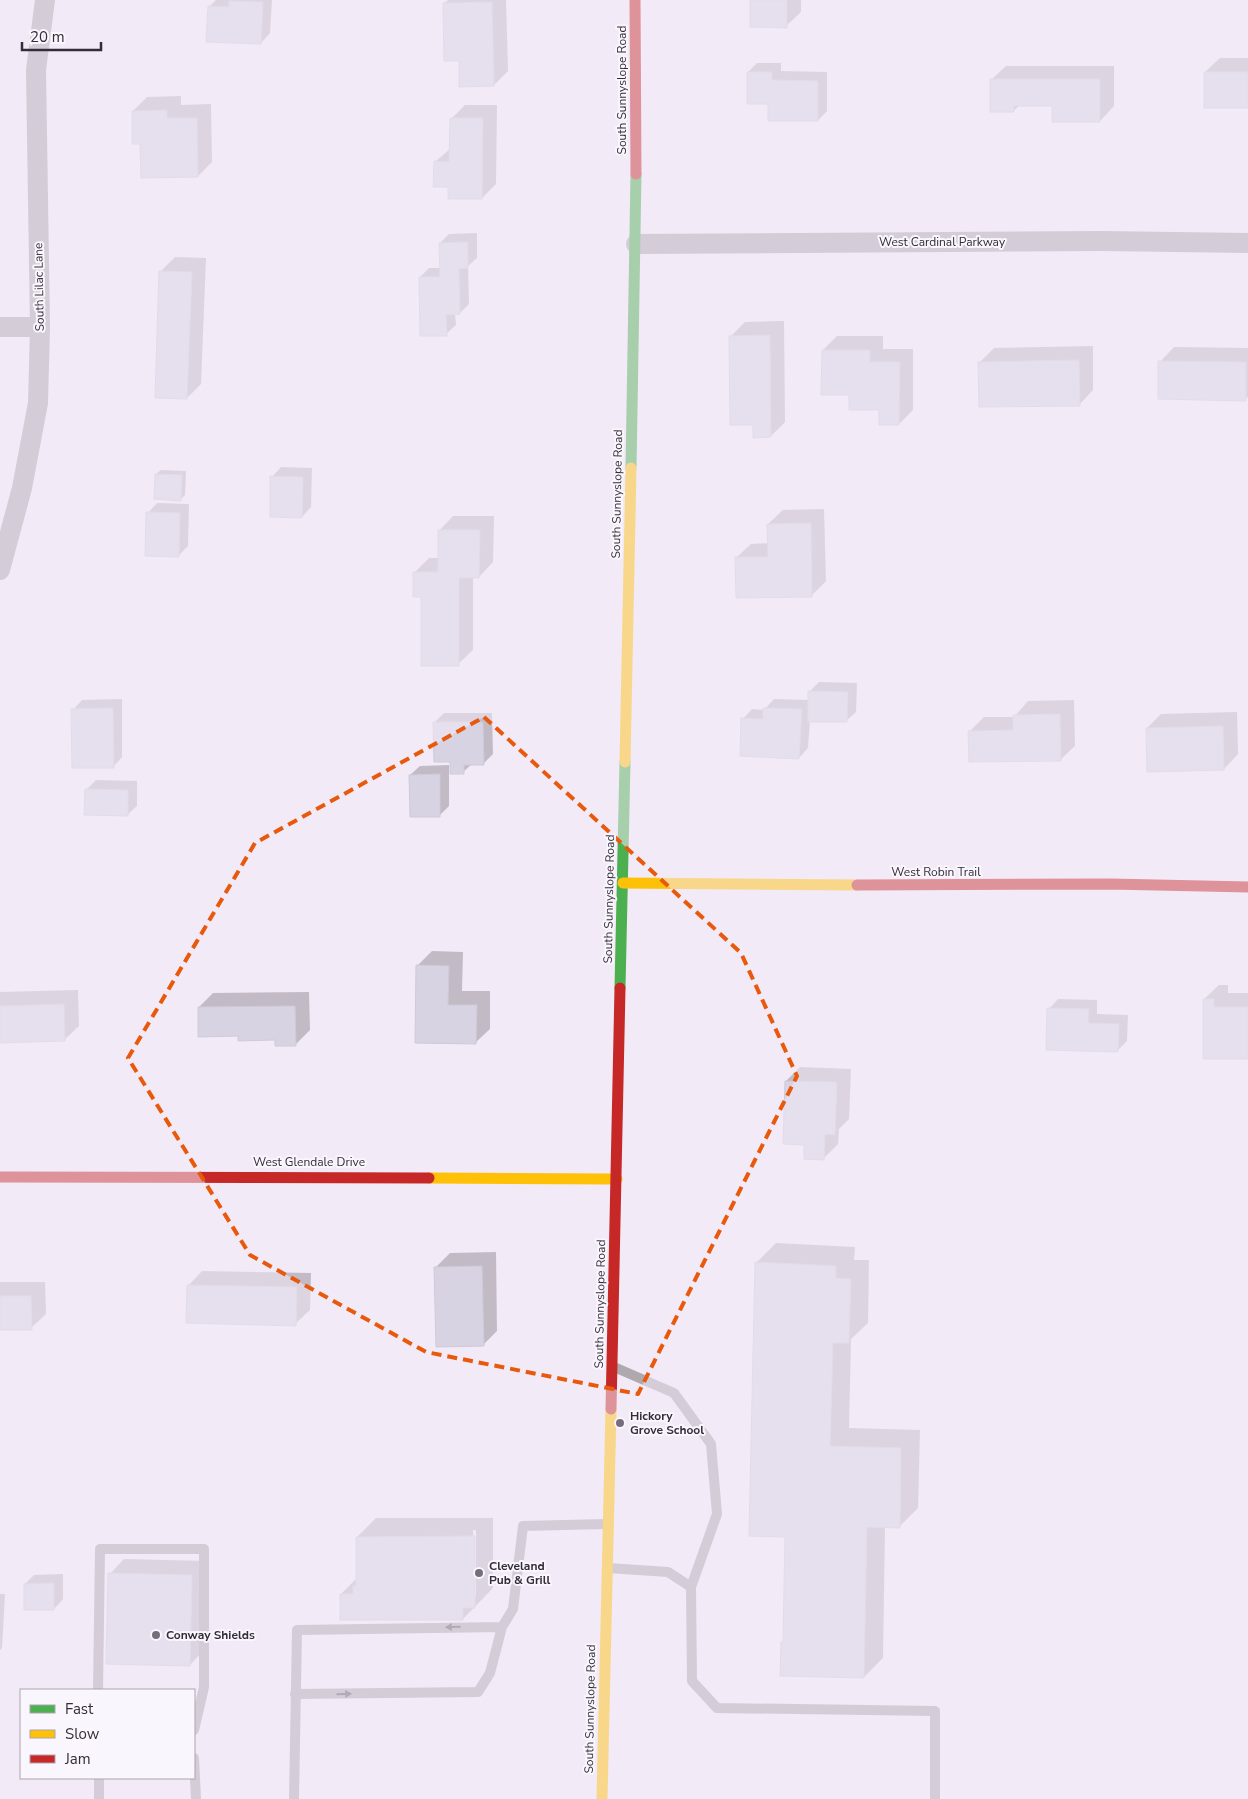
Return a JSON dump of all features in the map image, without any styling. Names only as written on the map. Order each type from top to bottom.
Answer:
[{"type":"street","name":"South Lilac Lane","points":[[0,570],[32,445],[40,375],[36,70],[46,0]]},
{"type":"street","name":"South Sunnyslope Road","points":[[602,1799],[613,1366],[636,244],[635,0]]},
{"type":"street","name":"West Cardinal Parkway","points":[[636,244],[1082,241],[1248,243]]},
{"type":"street","points":[[0,327],[40,327]]},
{"type":"street","name":"West Robin Trail","points":[[623,883],[748,886],[1111,884],[1248,886]]},
{"type":"street","name":"West Glendale Drive","points":[[0,1177],[617,1179]]},
{"type":"lane","points":[[613,1366],[674,1393],[712,1444],[717,1514],[691,1587],[692,1681],[717,1708],[935,1711],[935,1799]]},
{"type":"lane","points":[[295,1694],[478,1692],[490,1673],[502,1626],[513,1609],[523,1526],[609,1524]]},
{"type":"lane","points":[[98,1689],[100,1549],[204,1549],[204,1687],[195,1726]]},
{"type":"lane","points":[[608,1568],[668,1572],[691,1587]]},
{"type":"lane","points":[[294,1799],[297,1630],[502,1626]]},
{"type":"lane","points":[[195,1778],[196,1799]]},
{"type":"lane","points":[[99,1779],[99,1799]]},
{"type":"highlighted area","points":[[484,717],[741,953],[797,1076],[638,1394],[426,1352],[250,1255],[128,1058],[255,843]]},
{"type":"building","points":[[750,0],[787,0],[787,28],[750,27]]},
{"type":"building","points":[[229,1],[263,2],[261,44],[206,42],[208,6],[229,7]]},
{"type":"building","points":[[492,2],[494,86],[459,87],[459,61],[444,61],[443,3]]},
{"type":"building","points":[[747,72],[772,72],[772,80],[818,81],[818,121],[768,121],[768,104],[747,104]]},
{"type":"building","points":[[1204,72],[1248,72],[1248,108],[1204,108]]},
{"type":"building","points":[[990,79],[1100,79],[1100,122],[1052,122],[1052,106],[1014,106],[1014,112],[990,112]]},
{"type":"building","points":[[167,110],[167,118],[197,118],[198,177],[141,178],[140,144],[132,144],[132,111]]},
{"type":"building","points":[[450,118],[483,118],[482,199],[448,199],[448,187],[433,187],[434,161],[449,162]]},
{"type":"building","points":[[468,242],[468,268],[459,269],[460,314],[446,315],[447,336],[420,336],[419,277],[440,277],[439,243]]},
{"type":"building","points":[[159,271],[192,272],[187,399],[155,398]]},
{"type":"building","points":[[770,335],[771,437],[753,438],[753,425],[730,425],[729,336]]},
{"type":"building","points":[[822,350],[870,350],[870,362],[900,362],[899,425],[879,425],[879,410],[849,410],[849,395],[821,395]]},
{"type":"building","points":[[1079,360],[1080,406],[979,407],[978,362]]},
{"type":"building","points":[[1158,361],[1246,362],[1246,401],[1158,399]]},
{"type":"building","points":[[155,474],[182,475],[181,501],[154,499]]},
{"type":"building","points":[[270,476],[303,477],[302,518],[270,517]]},
{"type":"building","points":[[146,512],[180,513],[179,557],[145,556]]},
{"type":"building","points":[[811,523],[812,597],[736,598],[735,557],[768,557],[767,524]]},
{"type":"building","points":[[438,530],[480,530],[479,578],[459,578],[459,666],[421,666],[421,597],[413,597],[413,572],[438,572]]},
{"type":"building","points":[[808,691],[848,692],[847,722],[808,722]]},
{"type":"building","points":[[113,708],[114,768],[72,768],[71,709]]},
{"type":"building","points":[[763,708],[802,709],[799,759],[740,756],[741,718],[763,719]]},
{"type":"building","points":[[1060,714],[1061,761],[969,762],[968,731],[1013,730],[1013,715]]},
{"type":"building","points":[[433,722],[483,722],[484,765],[464,765],[464,774],[450,774],[450,762],[434,762]]},
{"type":"building","points":[[1223,726],[1224,770],[1147,772],[1146,728]]},
{"type":"building","points":[[440,774],[440,817],[410,817],[409,775]]},
{"type":"building","points":[[85,789],[128,790],[128,816],[84,815]]},
{"type":"building","points":[[416,965],[449,966],[448,1005],[477,1005],[476,1044],[415,1043]]},
{"type":"building","points":[[1203,999],[1214,999],[1214,1007],[1248,1007],[1248,1059],[1203,1059]]},
{"type":"building","points":[[64,1004],[65,1041],[0,1043],[0,1006]]},
{"type":"building","points":[[295,1006],[296,1046],[275,1046],[275,1040],[238,1041],[238,1036],[198,1037],[198,1007]]},
{"type":"building","points":[[1047,1008],[1089,1009],[1088,1023],[1119,1024],[1118,1052],[1046,1050]]},
{"type":"building","points":[[785,1081],[837,1082],[835,1135],[825,1134],[824,1160],[804,1159],[804,1145],[783,1144]]},
{"type":"building","points":[[755,1262],[836,1266],[836,1278],[851,1279],[849,1343],[833,1343],[830,1446],[901,1448],[900,1528],[867,1527],[864,1678],[780,1676],[781,1642],[783,1642],[785,1537],[749,1536]]},
{"type":"building","points":[[482,1266],[484,1346],[436,1347],[434,1267]]},
{"type":"building","points":[[187,1285],[297,1287],[296,1326],[186,1323]]},
{"type":"building","points":[[0,1296],[31,1296],[32,1330],[0,1330]]},
{"type":"building","points":[[475,1536],[475,1608],[463,1608],[463,1620],[340,1620],[340,1594],[353,1594],[353,1586],[356,1586],[356,1537]]},
{"type":"building","points":[[108,1573],[192,1575],[190,1666],[106,1664]]},
{"type":"building","points":[[54,1583],[54,1610],[24,1610],[24,1584]]},
{"type":"traffic: fast","points":[[631,468],[636,174]]},
{"type":"traffic: fast","points":[[620,988],[625,762]]},
{"type":"traffic: slow","points":[[625,762],[631,468]]},
{"type":"traffic: slow","points":[[623,883],[857,885]]},
{"type":"traffic: slow","points":[[429,1178],[617,1179]]},
{"type":"traffic: slow","points":[[602,1799],[611,1409]]},
{"type":"traffic: jam","points":[[635,0],[636,174]]},
{"type":"traffic: jam","points":[[857,885],[1111,884],[1248,887]]},
{"type":"traffic: jam","points":[[611,1409],[620,988]]},
{"type":"traffic: jam","points":[[0,1177],[429,1178]]},
{"type":"place","name":"Hickory Grove School","points":[[620,1423]]},
{"type":"place","name":"Cleveland Pub & Grill","points":[[479,1573]]},
{"type":"place","name":"Conway Shields","points":[[156,1635]]}]
